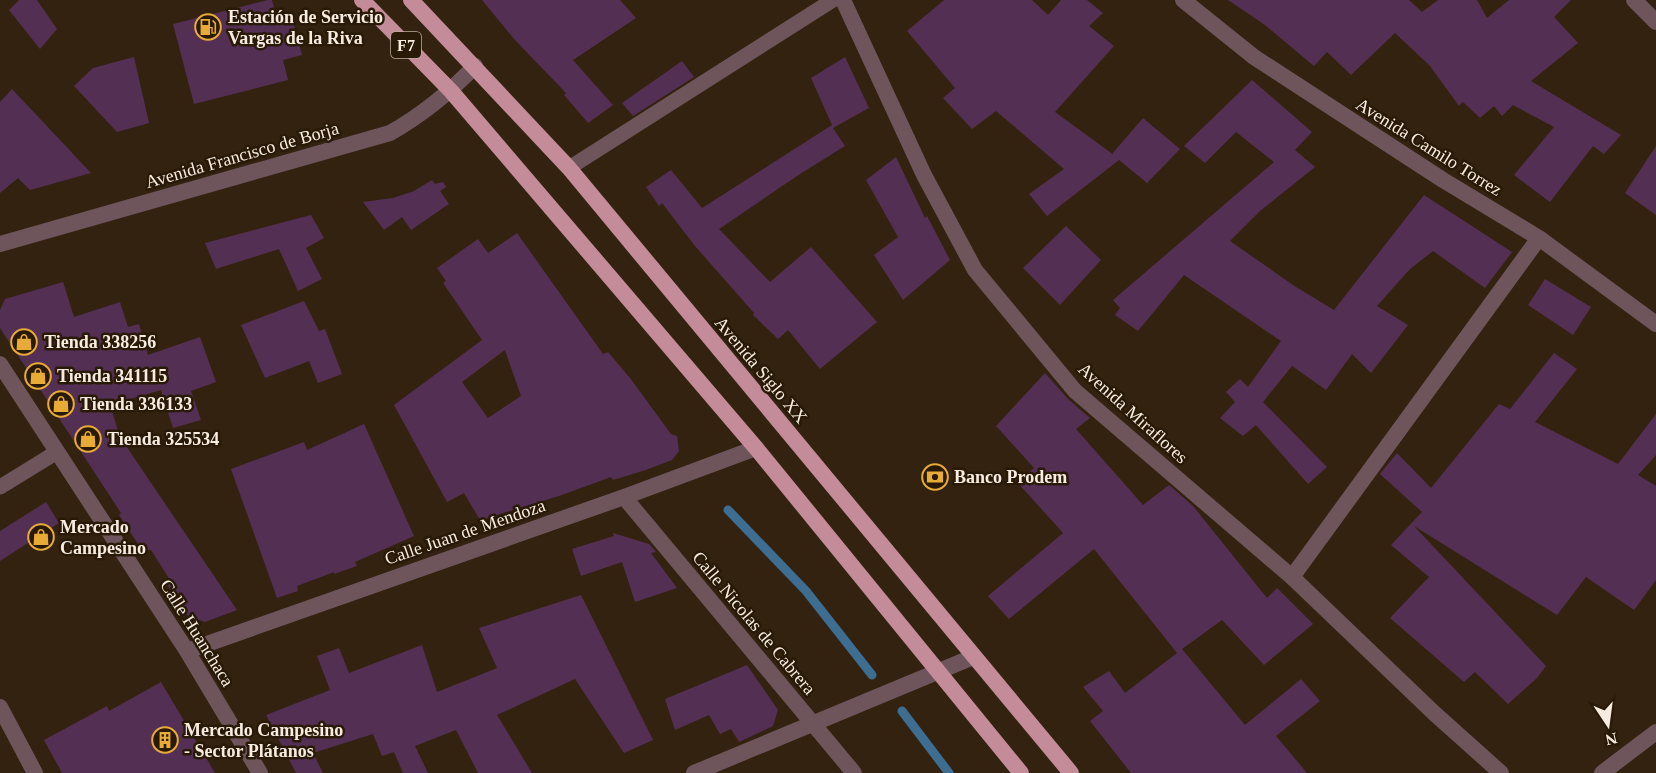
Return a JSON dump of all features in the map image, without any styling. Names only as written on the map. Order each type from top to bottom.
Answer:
[{"type":"highway","name":"F7","points":[[362,0],[451,91]]},
{"type":"highway","name":"Avenida Siglo XX","points":[[411,0],[568,168],[1071,773]]},
{"type":"highway","points":[[451,91],[756,448],[1021,773]]},
{"type":"street","name":"Avenida Miraflores","points":[[843,0],[924,175],[975,270],[1075,391],[1292,577],[1434,713],[1502,773]]},
{"type":"street","name":"Avenida Camilo Torrez","points":[[1183,0],[1254,57],[1443,180],[1539,238],[1656,324]]},
{"type":"street","points":[[1635,0],[1656,5]]},
{"type":"street","points":[[1635,0],[1656,22]]},
{"type":"street","name":"Avenida Francisco de Borja","points":[[0,244],[390,133],[417,118],[451,91],[475,66]]},
{"type":"street","points":[[1292,577],[1539,238]]},
{"type":"street","name":"Calle Huanchaca","points":[[0,364],[187,651],[260,773]]},
{"type":"street","name":"Calle Juan de Mendoza","points":[[187,651],[756,448]]},
{"type":"street","name":"Calle Nicolas de Cabrera","points":[[624,497],[854,773]]},
{"type":"street","points":[[694,773],[973,657]]},
{"type":"street","points":[[0,707],[35,773]]},
{"type":"street","points":[[1602,773],[1656,732]]},
{"type":"lane","points":[[568,168],[833,0]]},
{"type":"lane","points":[[0,487],[57,452]]},
{"type":"building","points":[[19,0],[37,0],[57,29],[40,49],[9,10]]},
{"type":"building","points":[[272,0],[278,22],[292,18],[302,55],[283,60],[288,80],[194,104],[173,24]]},
{"type":"building","points":[[482,0],[620,0],[636,18],[573,60],[613,105],[588,123],[564,95],[566,93],[515,40]]},
{"type":"building","points":[[944,0],[1032,0],[1048,15],[1061,0],[1087,0],[1103,13],[1089,26],[1114,46],[1055,112],[1112,154],[1143,118],[1180,149],[1147,183],[1119,160],[1047,216],[1029,194],[1064,169],[996,111],[972,129],[943,98],[955,88],[907,31]]},
{"type":"building","points":[[1228,0],[1409,0],[1422,12],[1438,0],[1477,0],[1487,18],[1509,0],[1571,0],[1554,17],[1578,43],[1531,81],[1621,135],[1604,154],[1593,146],[1550,202],[1514,175],[1554,127],[1513,105],[1502,116],[1494,106],[1480,118],[1463,102],[1459,106],[1430,66],[1395,33],[1351,75],[1327,52],[1314,66],[1265,25]]},
{"type":"building","points":[[134,57],[149,123],[117,132],[74,86],[93,68]]},
{"type":"building","points":[[845,57],[869,108],[833,128],[845,146],[719,229],[770,282],[811,247],[877,322],[820,369],[788,330],[778,339],[753,315],[754,313],[695,246],[662,203],[659,206],[646,187],[671,170],[702,208],[832,125],[811,78]]},
{"type":"building","points":[[682,61],[694,77],[633,116],[622,103]]},
{"type":"building","points":[[1252,80],[1312,132],[1295,150],[1315,167],[1260,211],[1230,241],[1296,287],[1334,310],[1424,195],[1512,252],[1485,288],[1433,251],[1410,269],[1377,306],[1408,325],[1371,373],[1352,354],[1326,390],[1292,366],[1263,402],[1327,467],[1308,484],[1256,425],[1243,436],[1220,418],[1235,402],[1226,392],[1240,379],[1248,387],[1281,341],[1184,275],[1138,331],[1115,315],[1120,308],[1113,300],[1274,162],[1236,132],[1205,163],[1184,146]]},
{"type":"building","points":[[12,89],[91,173],[30,190],[18,178],[0,193],[0,102]]},
{"type":"building","points":[[1656,146],[1656,215],[1625,193]]},
{"type":"building","points":[[896,157],[925,218],[927,216],[950,260],[903,300],[874,255],[898,237],[866,180]]},
{"type":"building","points":[[432,180],[435,184],[443,182],[446,187],[440,191],[449,204],[411,230],[402,217],[384,230],[363,202],[393,198],[414,191]]},
{"type":"building","points":[[311,215],[324,238],[306,248],[322,279],[298,291],[279,249],[216,269],[205,243]]},
{"type":"building","points":[[1066,226],[1101,260],[1060,305],[1023,268]]},
{"type":"building","points":[[517,233],[603,354],[608,352],[671,434],[677,436],[679,451],[672,460],[613,480],[611,477],[559,496],[480,520],[464,493],[447,502],[394,405],[482,340],[443,283],[446,281],[437,268],[478,239],[488,253]],"holes":[[[505,350],[521,396],[488,418],[462,382]]]},
{"type":"building","points":[[1545,279],[1591,307],[1573,335],[1528,305]]},
{"type":"building","points":[[63,282],[74,317],[120,302],[128,327],[139,324],[148,355],[200,337],[216,382],[191,391],[201,420],[173,428],[161,390],[110,405],[120,437],[237,610],[205,622],[188,616],[166,583],[170,580],[151,550],[142,550],[119,515],[121,513],[0,328],[0,310],[5,299]]},
{"type":"building","points":[[304,301],[319,331],[325,329],[342,374],[318,383],[309,361],[265,378],[241,325]]},
{"type":"building","points":[[1554,353],[1577,369],[1535,422],[1618,464],[1656,414],[1656,455],[1638,475],[1656,486],[1656,580],[1634,610],[1586,577],[1557,615],[1414,526],[1546,666],[1537,678],[1508,704],[1475,672],[1464,682],[1390,618],[1429,577],[1391,545],[1422,512],[1380,474],[1397,453],[1431,488],[1499,404],[1510,409]]},
{"type":"building","points":[[1045,373],[1068,399],[1090,418],[1076,429],[1143,505],[1169,485],[1193,506],[1267,598],[1277,588],[1313,624],[1264,665],[1222,620],[1182,649],[1245,725],[1301,679],[1320,701],[1276,736],[1307,773],[1131,773],[1090,721],[1103,711],[1083,687],[1109,671],[1125,693],[1177,653],[1094,549],[1009,619],[988,596],[1063,533],[1017,482],[1034,468],[996,426]]},
{"type":"building","points":[[364,424],[414,536],[355,562],[357,566],[297,586],[298,591],[277,598],[231,469],[304,442],[307,450]]},
{"type":"building","points":[[46,502],[59,523],[0,561],[0,531]]},
{"type":"building","points":[[613,533],[649,544],[656,552],[651,553],[677,588],[635,602],[622,562],[581,576],[572,549],[614,536]]},
{"type":"building","points":[[581,595],[653,740],[624,753],[575,679],[497,715],[532,773],[478,773],[456,730],[415,746],[428,773],[403,773],[394,752],[382,756],[373,734],[313,753],[323,773],[296,773],[266,715],[330,690],[317,656],[339,648],[349,673],[422,645],[437,692],[497,668],[479,628]]},
{"type":"building","points":[[747,665],[778,710],[773,726],[739,742],[731,729],[720,734],[709,715],[675,730],[665,699]]},
{"type":"building","points":[[161,682],[215,773],[62,773],[44,740],[107,706],[109,711]]},
{"type":"waterway","points":[[728,510],[806,591],[872,675]]},
{"type":"waterway","points":[[902,711],[949,773]]},
{"type":"place","name":"Estación de Servicio Vargas de la Riva","points":[[208,27]]},
{"type":"place","name":"Tienda 338256","points":[[24,342]]},
{"type":"place","name":"Tienda 341115","points":[[38,376]]},
{"type":"place","name":"Tienda 336133","points":[[61,404]]},
{"type":"place","name":"Tienda 325534","points":[[88,439]]},
{"type":"place","name":"Banco Prodem","points":[[935,477]]},
{"type":"place","name":"Mercado Campesino","points":[[41,537]]},
{"type":"place","name":"Mercado Campesino - Sector Plátanos","points":[[165,740]]}]
